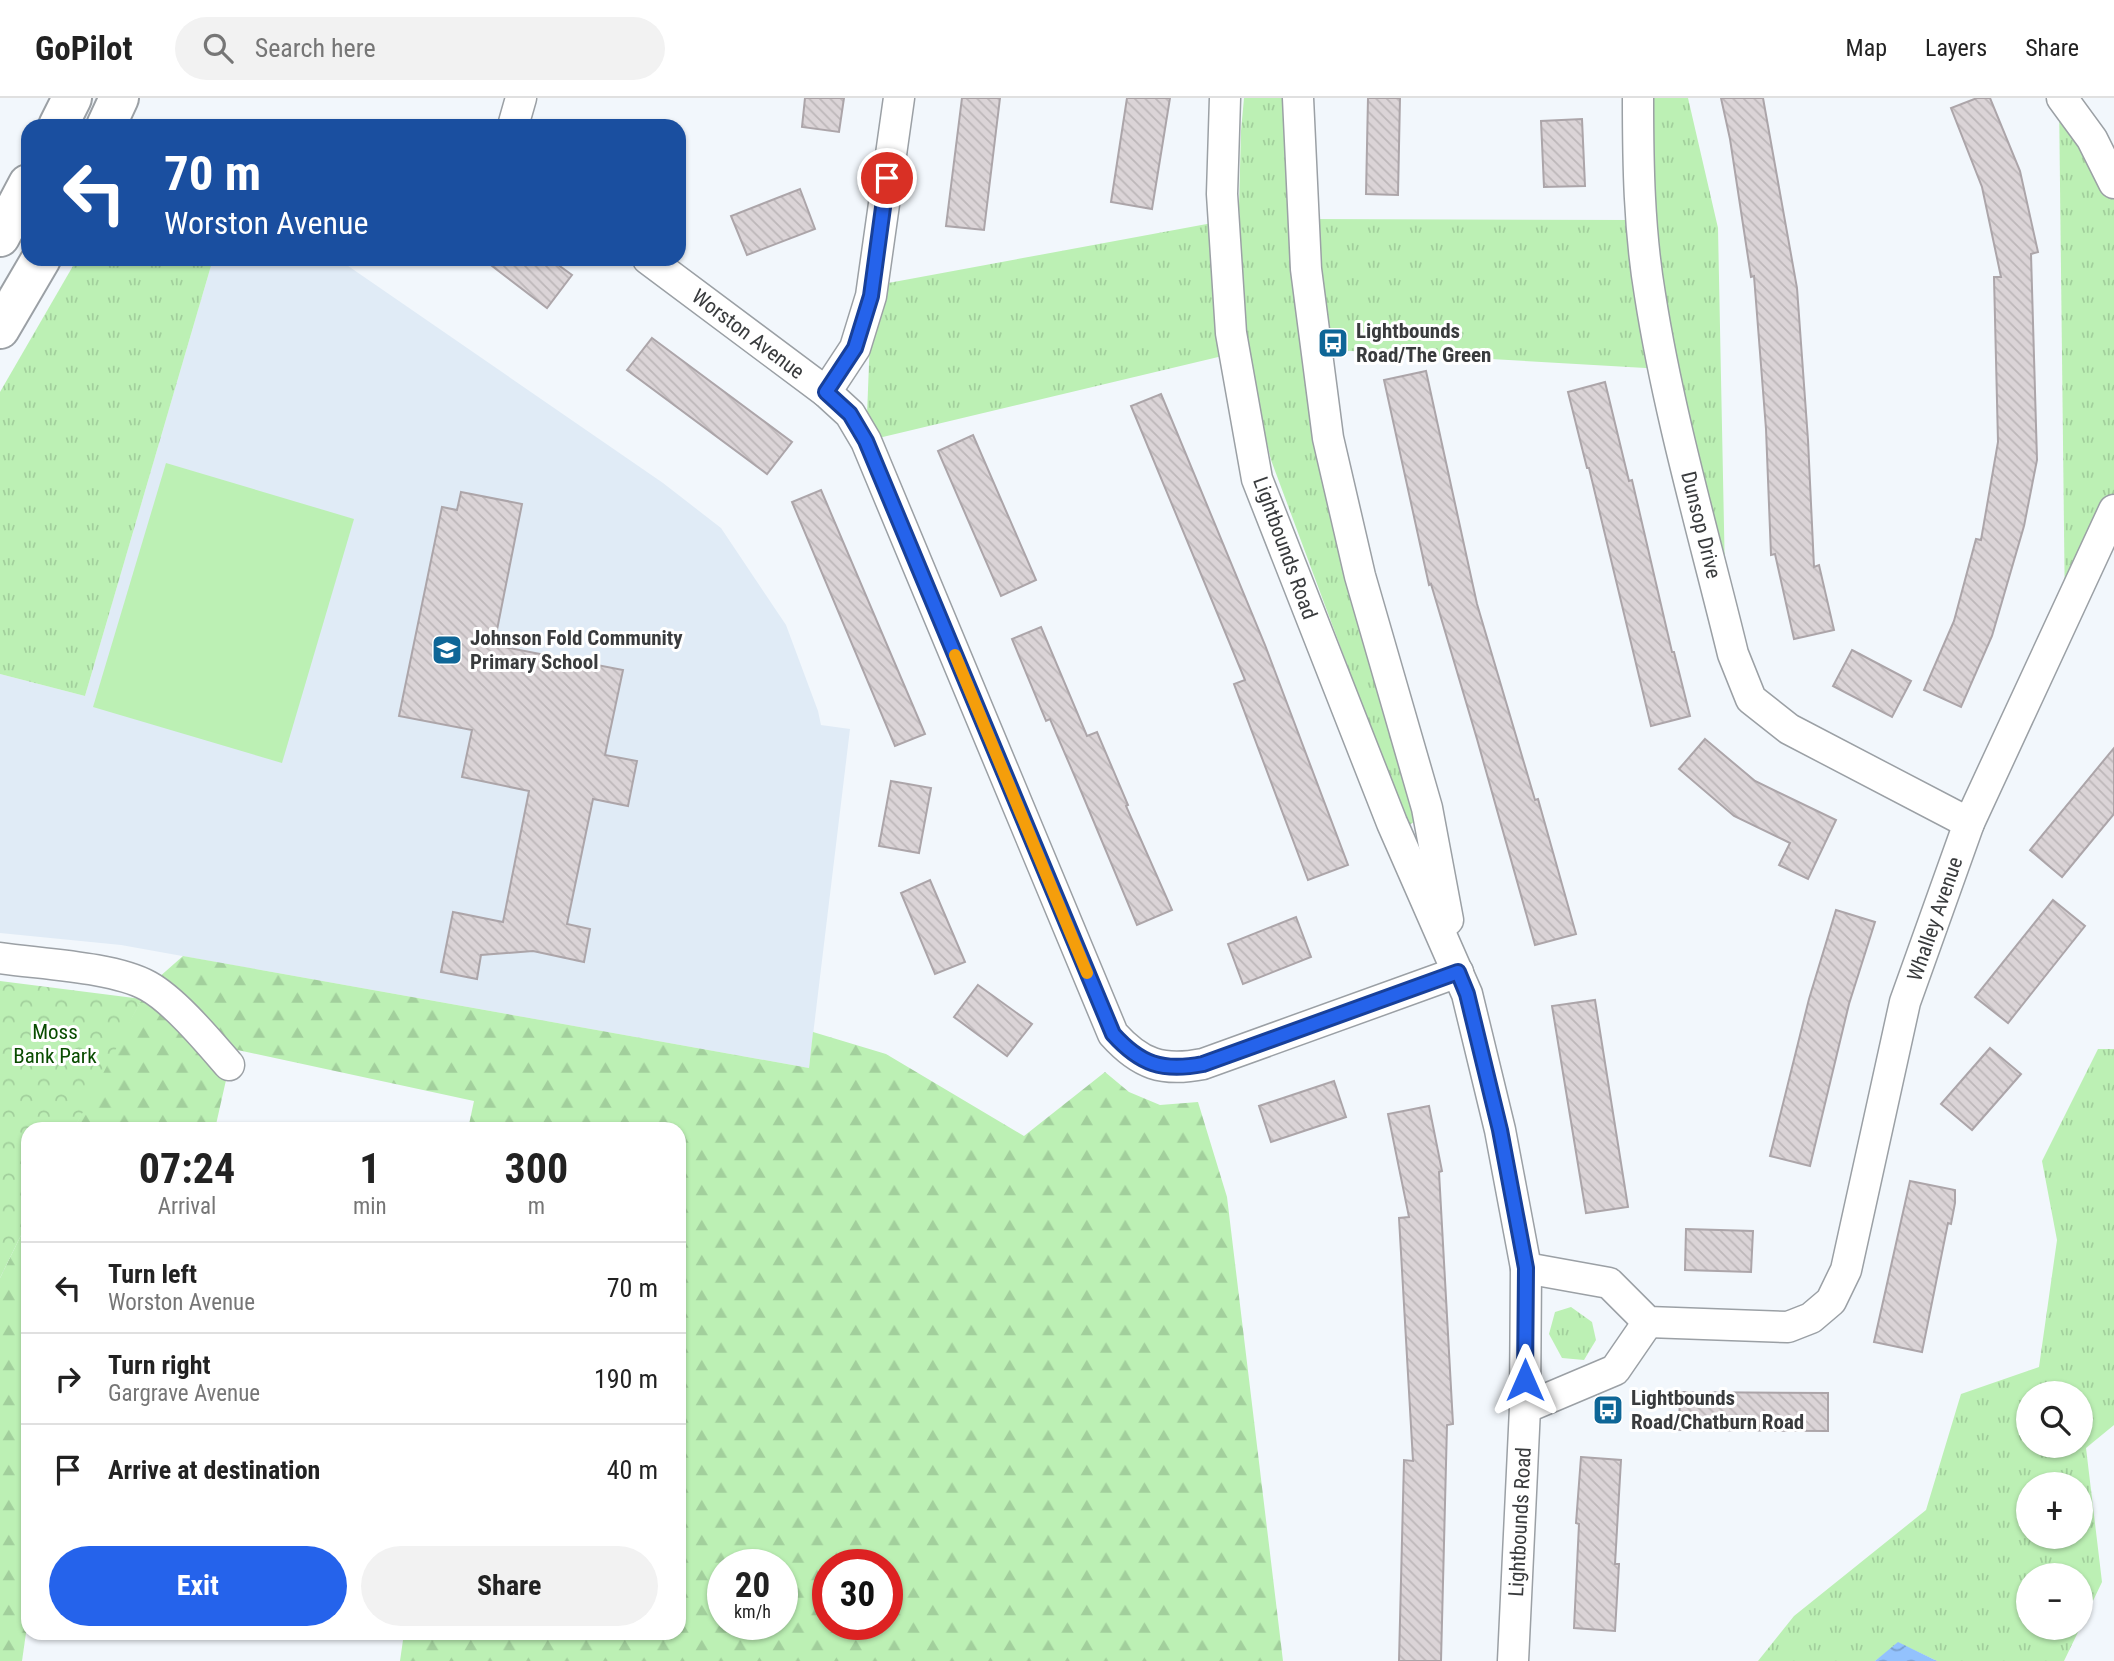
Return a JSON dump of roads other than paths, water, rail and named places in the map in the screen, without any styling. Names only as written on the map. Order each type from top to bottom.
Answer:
[{"type":"highway","points":[[62,119],[72,98]]},
{"type":"highway","points":[[109,119],[119,98]]},
{"type":"highway","points":[[0,237],[21,197]]},
{"type":"highway","points":[[0,329],[36,266]]},
{"type":"street","points":[[826,392],[855,348],[871,296],[899,98]]},
{"type":"street","name":"Lightbounds Road","points":[[1225,98],[1222,194],[1231,333],[1257,479],[1392,823],[1467,994],[1500,1130],[1526,1268],[1525,1408],[1513,1661]]},
{"type":"street","name":"Lightbounds Road","points":[[1298,98],[1306,269],[1328,438],[1360,576],[1427,808],[1458,972]]},
{"type":"street","name":"Dunsop Drive","points":[[1638,98],[1638,187],[1650,294],[1663,369],[1733,654],[1751,699],[1790,729],[1969,823]]},
{"type":"street","points":[[2062,98],[2092,139],[2114,183]]},
{"type":"street","name":"Worston Avenue","points":[[657,266],[826,392],[850,414],[866,441],[1113,1034],[1127,1049],[1157,1066],[1188,1067],[1203,1064],[1458,972]]},
{"type":"street","name":"Whalley Avenue","points":[[1648,1322],[1788,1327],[1811,1318],[1831,1301],[1846,1270],[1905,1002],[1969,823],[2114,510]]},
{"type":"street","points":[[0,958],[121,975],[149,986],[188,1019],[229,1065]]},
{"type":"street","points":[[1525,1408],[1615,1370],[1648,1322],[1609,1283],[1526,1268]]},
{"type":"water","points":[[1898,1642],[1937,1661],[1875,1661]]},
{"type":"place","name":"Lightbounds Road/The Green","points":[[1333,343]]},
{"type":"place","name":"Johnson Fold Community Primary School","points":[[447,650]]},
{"type":"place","name":"Lightbounds Road/Chatburn Road","points":[[1608,1410]]},
{"type":"park label","name":"Moss Bank Park","points":[[55,1044]]}]
